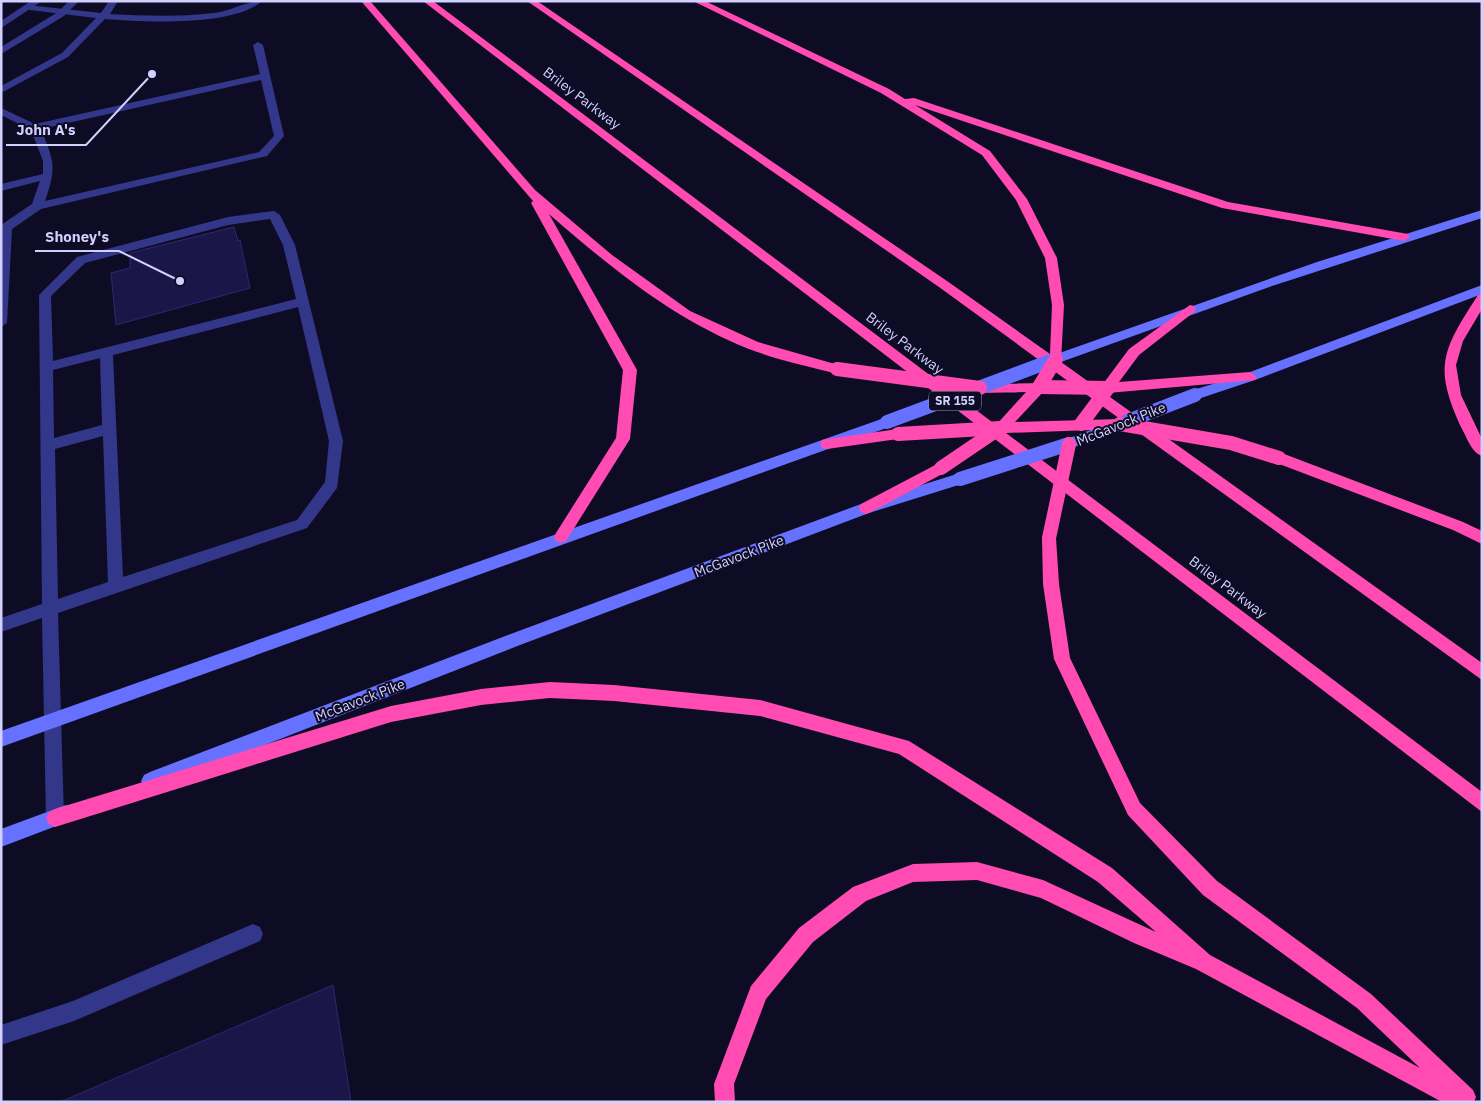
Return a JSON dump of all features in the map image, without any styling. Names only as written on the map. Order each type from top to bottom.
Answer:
[{"type":"highway","points":[[365,1],[531,193],[608,258],[686,314],[754,346],[836,369],[980,388],[1108,388],[1250,376]]},
{"type":"highway","name":"Briley Parkway","points":[[427,1],[1482,803]]},
{"type":"highway","points":[[531,1],[943,284],[1482,673]]},
{"type":"highway","points":[[697,1],[885,91],[986,153],[1021,198],[1051,258],[1058,305],[1056,359],[1039,387],[1001,428],[941,468],[866,508]]},
{"type":"highway","points":[[885,91],[1226,205],[1404,237]]},
{"type":"highway","points":[[531,193],[630,370],[623,439],[561,538]]},
{"type":"highway","points":[[1482,298],[1454,344],[1448,370],[1457,402],[1482,451]]},
{"type":"highway","points":[[1190,309],[1134,352],[1081,424],[1069,444],[1049,538],[1051,584],[1062,659],[1134,809],[1210,888],[1364,1001],[1470,1102]]},
{"type":"highway","points":[[827,444],[898,434],[1081,424],[1120,424],[1231,443],[1279,458],[1449,522],[1482,538]]},
{"type":"highway","points":[[55,818],[391,714],[481,697],[550,690],[614,693],[760,708],[903,747],[1105,875],[1203,962]]},
{"type":"highway","points":[[725,1102],[724,1084],[758,993],[814,930],[860,894],[913,873],[977,871],[1043,889],[1141,936],[1203,962],[1463,1102]]},
{"type":"street","points":[[1,51],[60,14],[75,1]]},
{"type":"street","points":[[1,90],[65,55],[104,15],[114,1]]},
{"type":"street","points":[[1,25],[34,4],[60,14],[167,18],[226,14],[258,1]]},
{"type":"street","points":[[1,323],[6,227],[37,206],[263,154],[280,136],[258,45]]},
{"type":"street","points":[[34,127],[265,76]]},
{"type":"street","points":[[1,111],[36,128],[48,161],[48,176],[37,206]]},
{"type":"street","points":[[1,188],[48,176]]},
{"type":"street","points":[[1,739],[827,444],[1190,309],[1404,237],[1482,214]]},
{"type":"street","points":[[1,626],[52,608],[116,586],[302,524],[332,484],[336,441],[289,245],[274,215],[228,221],[81,260],[45,296],[49,445],[52,608],[52,721],[55,818]]},
{"type":"street","name":"McGavock Pike","points":[[1,838],[514,640],[866,508],[1069,444],[1195,394],[1250,376],[1482,289]]},
{"type":"street","points":[[47,367],[303,301]]},
{"type":"street","points":[[106,352],[116,586]]},
{"type":"street","points":[[49,445],[109,429]]},
{"type":"street","points":[[1,1035],[74,1012],[253,934]]},
{"type":"building","points":[[234,227],[238,241],[240,240],[250,288],[116,325],[111,273],[130,268],[130,253]]},
{"type":"building","points":[[333,985],[351,1102],[60,1102]]},
{"type":"place","name":"John A's","points":[[152,74]]},
{"type":"place","name":"Shoney's","points":[[180,281]]}]
